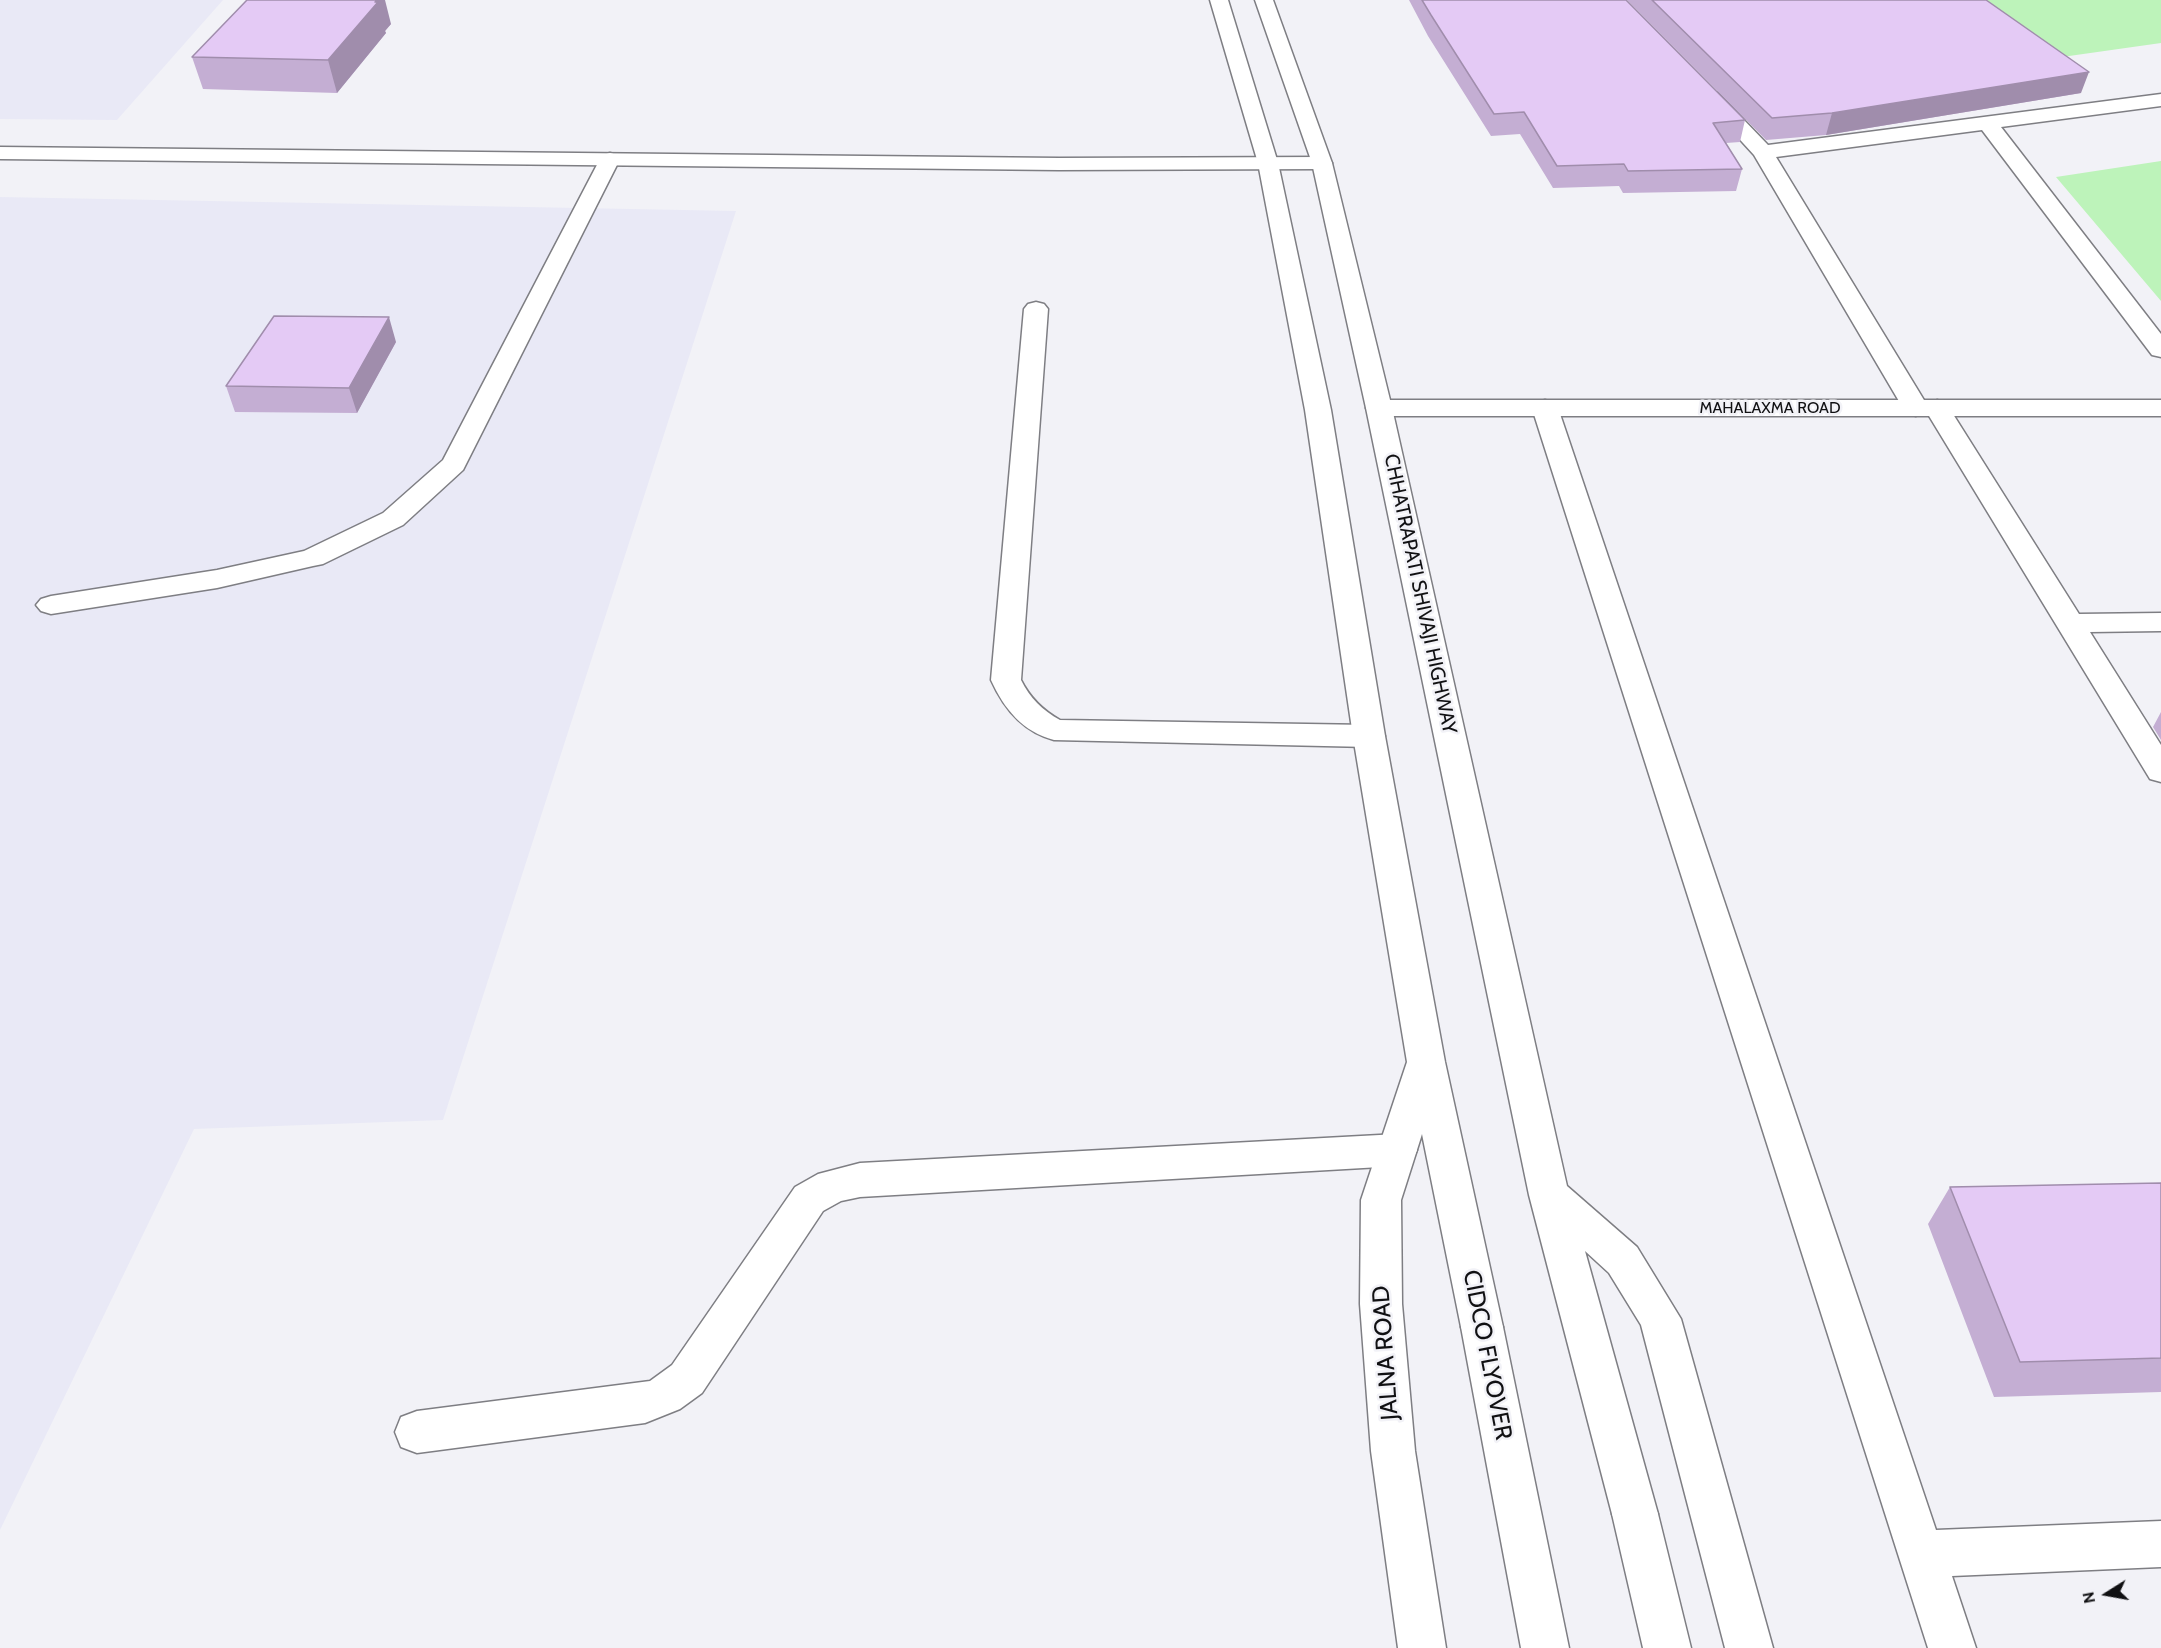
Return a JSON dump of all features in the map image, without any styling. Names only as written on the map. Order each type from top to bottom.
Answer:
[{"type":"main road","points":[[1219,0],[1268,163],[1318,410],[1369,736],[1426,1062]]},
{"type":"main road","name":"CHHATRAPATI SHIVAJI HIGHWAY","points":[[1264,0],[1322,163],[1379,408],[1549,1195]]},
{"type":"main road","points":[[1696,82],[1763,152],[1927,408],[2070,623],[2161,771]]},
{"type":"main road","points":[[1763,152],[2161,100]]},
{"type":"main road","points":[[1987,123],[2161,350]]},
{"type":"main road","points":[[0,153],[1059,164],[1322,163]]},
{"type":"main road","points":[[51,605],[217,579],[313,558],[393,519],[454,464],[610,159]]},
{"type":"main road","points":[[1036,309],[1006,680],[1015,701],[1032,718],[1054,730],[1369,736]]},
{"type":"main road","name":"MAHALAXMA ROAD","points":[[1379,408],[2161,408]]},
{"type":"main road","points":[[1545,408],[1952,1648]]},
{"type":"main road","points":[[2070,623],[2161,622]]},
{"type":"main road","name":"JALNA ROAD","points":[[1422,1648],[1393,1451],[1381,1304],[1381,1200],[1426,1062]]},
{"type":"main road","name":"CIDCO FLYOVER","points":[[1426,1062],[1482,1327],[1545,1648]]},
{"type":"main road","points":[[417,1432],[645,1403],[665,1395],[687,1379],[809,1199],[832,1186],[860,1180],[1398,1150]]},
{"type":"main road","points":[[1549,1195],[1635,1514],[1667,1648]]},
{"type":"main road","points":[[1549,1195],[1623,1260],[1660,1319],[1749,1648]]},
{"type":"main road","points":[[1920,1554],[2161,1544]]},
{"type":"shaded area","points":[[0,0],[223,0],[117,120],[0,119]]},
{"type":"shaded area","points":[[0,197],[736,211],[443,1120],[194,1129],[0,1530]]},
{"type":"green space","points":[[1982,0],[2161,0],[2161,43],[2062,57]]},
{"type":"green space","points":[[2161,161],[2161,301],[2056,177]]},
{"type":"building","points":[[247,0],[377,0],[375,2],[378,2],[328,60],[192,57]]},
{"type":"building","points":[[1422,0],[1626,0],[1745,120],[1713,123],[1742,169],[1628,171],[1624,164],[1557,166],[1524,112],[1494,114]]},
{"type":"building","points":[[1652,0],[1986,0],[2089,72],[1832,113],[1772,118]]},
{"type":"building","points":[[274,316],[389,317],[349,388],[226,386]]},
{"type":"building","points":[[2161,1183],[2161,1358],[2020,1362],[1950,1187]]}]
